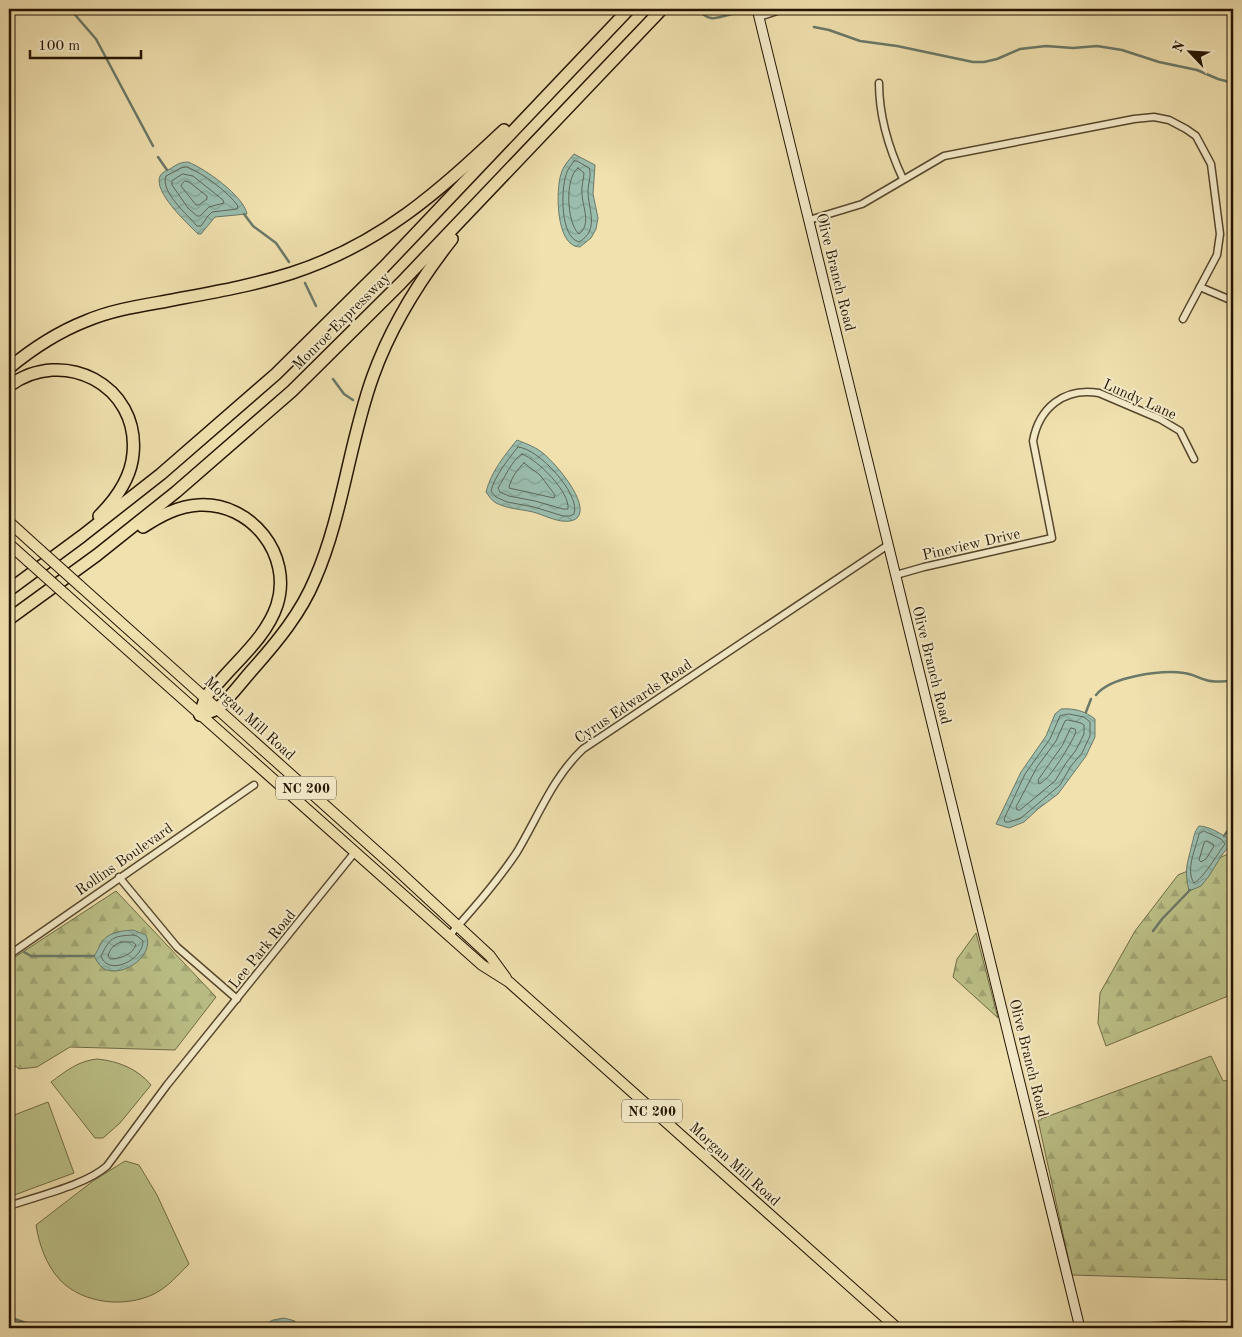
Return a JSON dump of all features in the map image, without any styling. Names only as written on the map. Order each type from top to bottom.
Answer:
[{"type":"highway","name":"Monroe Expressway","points":[[9,590],[62,552],[168,468],[276,374],[378,273],[630,9]]},
{"type":"highway","name":"Monroe Expressway","points":[[9,620],[96,555],[216,459],[292,391],[365,320],[662,9]]},
{"type":"highway","points":[[9,368],[41,344],[87,320],[127,308],[270,280],[317,264],[363,242],[406,216],[439,190],[589,51]]},
{"type":"highway","points":[[200,715],[217,709],[280,638],[308,595],[326,549],[362,408],[386,344],[418,285],[500,180]]},
{"type":"highway","points":[[9,386],[27,376],[44,370],[62,369],[79,373],[101,383],[114,395],[130,423],[133,438],[133,455],[130,470],[123,486],[108,507],[62,552]]},
{"type":"highway","points":[[96,555],[159,517],[175,510],[192,506],[208,505],[227,508],[251,522],[264,535],[274,552],[279,570],[280,588],[277,606],[269,623],[256,641],[205,698],[200,715]]},
{"type":"main road","name":"Morgan Mill Road","points":[[9,522],[388,862],[490,956],[509,982]]},
{"type":"main road","name":"Morgan Mill Road","points":[[9,544],[449,936],[482,965],[509,982],[897,1328]]},
{"type":"street","points":[[758,13],[783,9]]},
{"type":"street","name":"Olive Branch Road","points":[[758,13],[1080,1328]]},
{"type":"street","points":[[879,83],[879,102],[886,131],[894,158],[904,179]]},
{"type":"street","points":[[809,220],[862,204],[944,156],[1134,118],[1154,117],[1170,120],[1196,136],[1206,151],[1211,164],[1220,234],[1217,255],[1183,320]]},
{"type":"street","points":[[1200,287],[1233,301]]},
{"type":"street","name":"Lundy Lane","points":[[1052,538],[1033,441],[1035,430],[1041,417],[1052,404],[1062,398],[1074,393],[1088,391],[1099,393],[1160,419],[1180,432],[1194,459]]},
{"type":"street","name":"Pineview Drive","points":[[896,575],[924,566],[1052,538]]},
{"type":"street","name":"Cyrus Edwards Road","points":[[449,936],[506,867],[560,775],[583,749],[888,545]]},
{"type":"street","name":"Rollins Boulevard","points":[[9,955],[254,785]]},
{"type":"street","name":"Lee Park Road","points":[[9,1206],[86,1179],[101,1171],[113,1159],[156,1099],[355,852]]},
{"type":"street","points":[[119,877],[178,947],[237,999]]},
{"type":"street","points":[[1116,1328],[1182,1325],[1226,1326],[1232,1328]]},
{"type":"green space","points":[[1233,852],[1233,994],[1106,1046],[1098,1023],[1100,993],[1135,931],[1178,875]]},
{"type":"green space","points":[[116,891],[216,997],[175,1050],[70,1047],[37,1067],[19,1069],[9,1061],[9,961]]},
{"type":"green space","points":[[976,933],[998,1018],[953,977],[957,959]]},
{"type":"green space","points":[[1211,1056],[1223,1081],[1233,1080],[1233,1280],[1072,1275],[1038,1120]]},
{"type":"green space","points":[[97,1059],[134,1070],[151,1085],[120,1123],[103,1138],[95,1138],[51,1082],[78,1064]]},
{"type":"green space","points":[[48,1102],[74,1173],[9,1197],[9,1117]]},
{"type":"green space","points":[[125,1161],[139,1165],[157,1195],[189,1264],[159,1291],[143,1298],[118,1302],[92,1299],[69,1288],[55,1274],[44,1254],[36,1225],[93,1181]]},
{"type":"water","points":[[574,154],[595,165],[593,194],[598,218],[596,229],[591,238],[580,247],[573,245],[567,240],[563,232],[560,223],[558,201],[561,174]]},
{"type":"water","points":[[188,162],[213,176],[231,191],[239,199],[247,214],[215,217],[201,234],[198,234],[172,207],[161,190],[159,183],[160,176],[163,173],[178,164]]},
{"type":"water","points":[[517,440],[541,452],[570,484],[579,503],[580,512],[576,518],[570,521],[556,520],[533,512],[501,505],[494,502],[489,496],[486,492],[491,478]]},
{"type":"water","points":[[1061,709],[1079,711],[1095,719],[1095,737],[1086,756],[1058,794],[1024,822],[1009,828],[996,824],[1021,772],[1046,736],[1055,714]]},
{"type":"water","points":[[1199,826],[1220,834],[1231,841],[1231,844],[1201,886],[1189,891],[1187,867],[1194,835]]},
{"type":"water","points":[[133,930],[146,935],[148,942],[142,956],[130,967],[122,970],[114,971],[102,968],[94,956],[106,937],[114,933]]},
{"type":"water","points":[[284,1318],[295,1321],[293,1328],[257,1328],[273,1320]]},
{"type":"waterway","points":[[70,9],[96,39],[153,146]]},
{"type":"waterway","points":[[698,9],[709,18],[732,14]]},
{"type":"waterway","points":[[814,27],[860,41],[897,46],[973,62],[997,59],[1020,49],[1046,46],[1073,48],[1097,46],[1122,50],[1159,62],[1197,70],[1233,83]]},
{"type":"waterway","points":[[158,157],[167,170]]},
{"type":"waterway","points":[[244,214],[253,226],[276,243],[289,262]]},
{"type":"waterway","points":[[305,283],[316,306]]},
{"type":"waterway","points":[[333,379],[344,394],[353,400]]},
{"type":"waterway","points":[[1096,695],[1103,688],[1113,683],[1137,676],[1163,672],[1190,674],[1216,682],[1233,681]]},
{"type":"waterway","points":[[1086,712],[1091,699]]},
{"type":"waterway","points":[[1224,836],[1233,823]]},
{"type":"waterway","points":[[1153,931],[1190,890]]},
{"type":"waterway","points":[[24,952],[31,956],[94,956]]},
{"type":"waterway","points":[[9,1317],[40,1328]]}]
